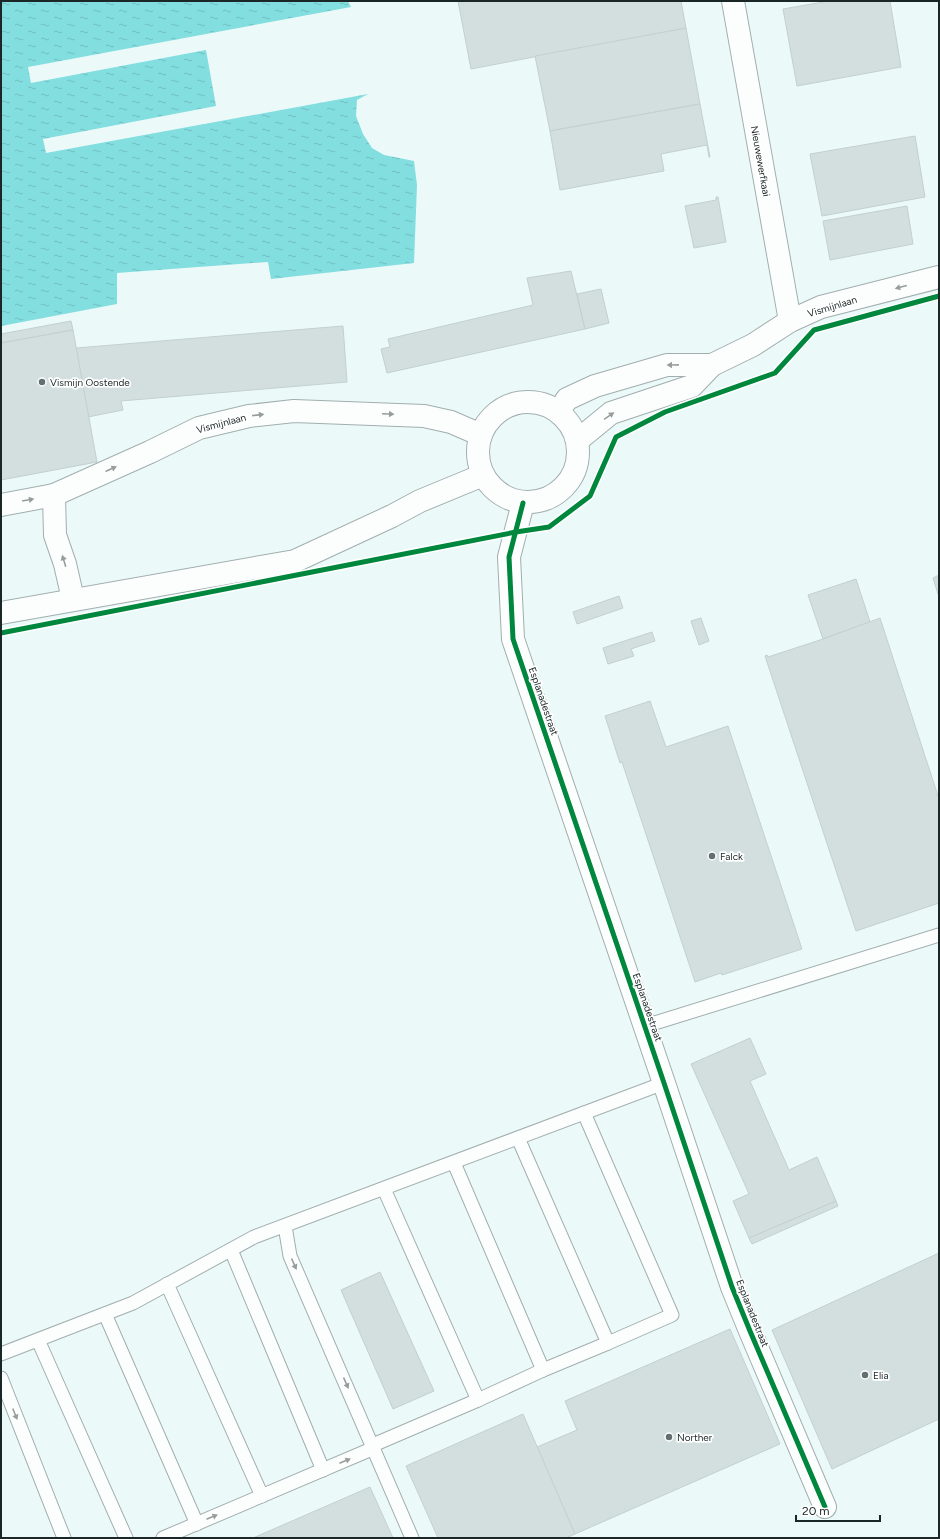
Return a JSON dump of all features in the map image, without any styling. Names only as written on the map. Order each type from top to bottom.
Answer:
[{"type":"street","name":"Nieuwewerfkaai","points":[[733,1],[790,321]]},
{"type":"street","name":"Vismijnlaan","points":[[578,440],[611,413],[692,386],[712,365],[753,345],[790,321],[821,307],[939,277]]},
{"type":"street","name":"Vismijnlaan","points":[[559,411],[567,399],[602,384],[668,365],[712,365]]},
{"type":"street","points":[[523,402],[542,403],[559,411],[571,424],[578,440],[578,464],[567,486],[547,500],[523,503],[499,494],[483,475],[479,462],[478,448],[481,434],[491,418],[505,407],[523,402]]},
{"type":"street","name":"Vismijnlaan","points":[[1,505],[54,495],[150,452],[199,428],[249,416],[294,411],[424,416],[451,422],[481,434]]},
{"type":"street","points":[[1,613],[73,599],[296,561],[392,516],[420,501],[483,475]]},
{"type":"street","points":[[54,495],[55,535],[65,564],[73,599]]},
{"type":"street","name":"Esplanadestraat","points":[[523,503],[509,557],[513,638],[732,1287],[825,1507]]},
{"type":"lane","points":[[645,1026],[939,935]]},
{"type":"lane","points":[[1,1354],[133,1303],[254,1237],[664,1083]]},
{"type":"lane","points":[[163,1538],[323,1470],[543,1370],[672,1315],[584,1113]]},
{"type":"lane","points":[[518,1138],[608,1343]]},
{"type":"lane","points":[[454,1163],[543,1370]]},
{"type":"lane","points":[[384,1189],[478,1400]]},
{"type":"lane","points":[[284,1226],[290,1256],[374,1447],[412,1538]]},
{"type":"lane","points":[[231,1250],[323,1470]]},
{"type":"lane","points":[[168,1284],[262,1496]]},
{"type":"lane","points":[[104,1314],[197,1524]]},
{"type":"lane","points":[[38,1340],[126,1538]]},
{"type":"lane","points":[[1,1378],[64,1538]]},
{"type":"water","points":[[1,1],[348,1],[351,7],[28,67],[31,83],[206,50],[216,106],[43,139],[46,153],[368,94],[357,100],[356,116],[363,134],[372,148],[384,155],[414,161],[417,185],[414,263],[271,279],[268,262],[117,273],[117,304],[1,326]]},
{"type":"building","points":[[458,1],[681,1],[686,28],[471,69]]},
{"type":"building","points":[[829,1],[890,1],[901,67],[797,86],[783,9]]},
{"type":"building","points":[[686,28],[700,104],[550,131],[535,56]]},
{"type":"building","points":[[700,104],[710,157],[707,145],[661,154],[664,171],[560,190],[550,131]]},
{"type":"building","points":[[915,136],[925,197],[822,216],[810,154]]},
{"type":"building","points":[[716,197],[718,197],[726,242],[694,248],[685,206],[716,200]]},
{"type":"building","points":[[907,206],[913,244],[830,260],[823,221]]},
{"type":"building","points":[[571,271],[585,329],[387,373],[381,349],[390,347],[388,339],[533,305],[527,278]]},
{"type":"building","points":[[601,289],[609,323],[585,329],[577,294]]},
{"type":"building","points":[[71,321],[73,330],[1,343],[1,334]]},
{"type":"building","points":[[343,326],[347,382],[121,401],[123,410],[88,417],[76,348]]},
{"type":"building","name":"Vismijn Oostende","points":[[73,330],[97,462],[1,480],[1,343]]},
{"type":"building","points":[[939,575],[939,597],[933,578]]},
{"type":"building","points":[[856,579],[870,622],[823,639],[808,595]]},
{"type":"building","points":[[619,596],[623,608],[577,624],[573,612]]},
{"type":"building","points":[[701,618],[709,641],[699,645],[691,621]]},
{"type":"building","points":[[880,618],[939,799],[939,903],[856,931],[765,656],[767,655],[768,657],[823,639]]},
{"type":"building","points":[[652,632],[655,641],[631,649],[634,656],[608,664],[603,648]]},
{"type":"building","name":"Falck","points":[[650,701],[666,747],[728,726],[802,949],[722,975],[721,973],[695,982],[622,762],[620,763],[605,716]]},
{"type":"building","points":[[750,1038],[766,1074],[750,1081],[789,1170],[817,1157],[836,1201],[749,1238],[733,1201],[749,1194],[691,1064]]},
{"type":"building","points":[[836,1201],[838,1206],[752,1244],[749,1238]]},
{"type":"building","name":"Elia","points":[[939,1253],[939,1419],[832,1469],[772,1330]]},
{"type":"building","points":[[380,1272],[434,1391],[393,1409],[341,1290]]},
{"type":"building","name":"Norther","points":[[730,1329],[780,1444],[575,1534],[537,1447],[577,1430],[565,1401]]},
{"type":"building","points":[[523,1414],[575,1534],[566,1538],[438,1538],[406,1466]]},
{"type":"building","points":[[370,1487],[393,1538],[253,1538]]},
{"type":"cycle path","points":[[1,633],[516,532],[549,527],[590,496],[616,437],[665,412],[775,373],[814,330],[939,296]]},
{"type":"cycle path","points":[[523,503],[509,557],[513,639],[732,1287],[825,1507]]},
{"type":"place","name":"Vismijn Oostende","points":[[42,382]]},
{"type":"place","name":"Falck","points":[[712,856]]},
{"type":"place","name":"Elia","points":[[865,1375]]},
{"type":"place","name":"Norther","points":[[669,1437]]}]
